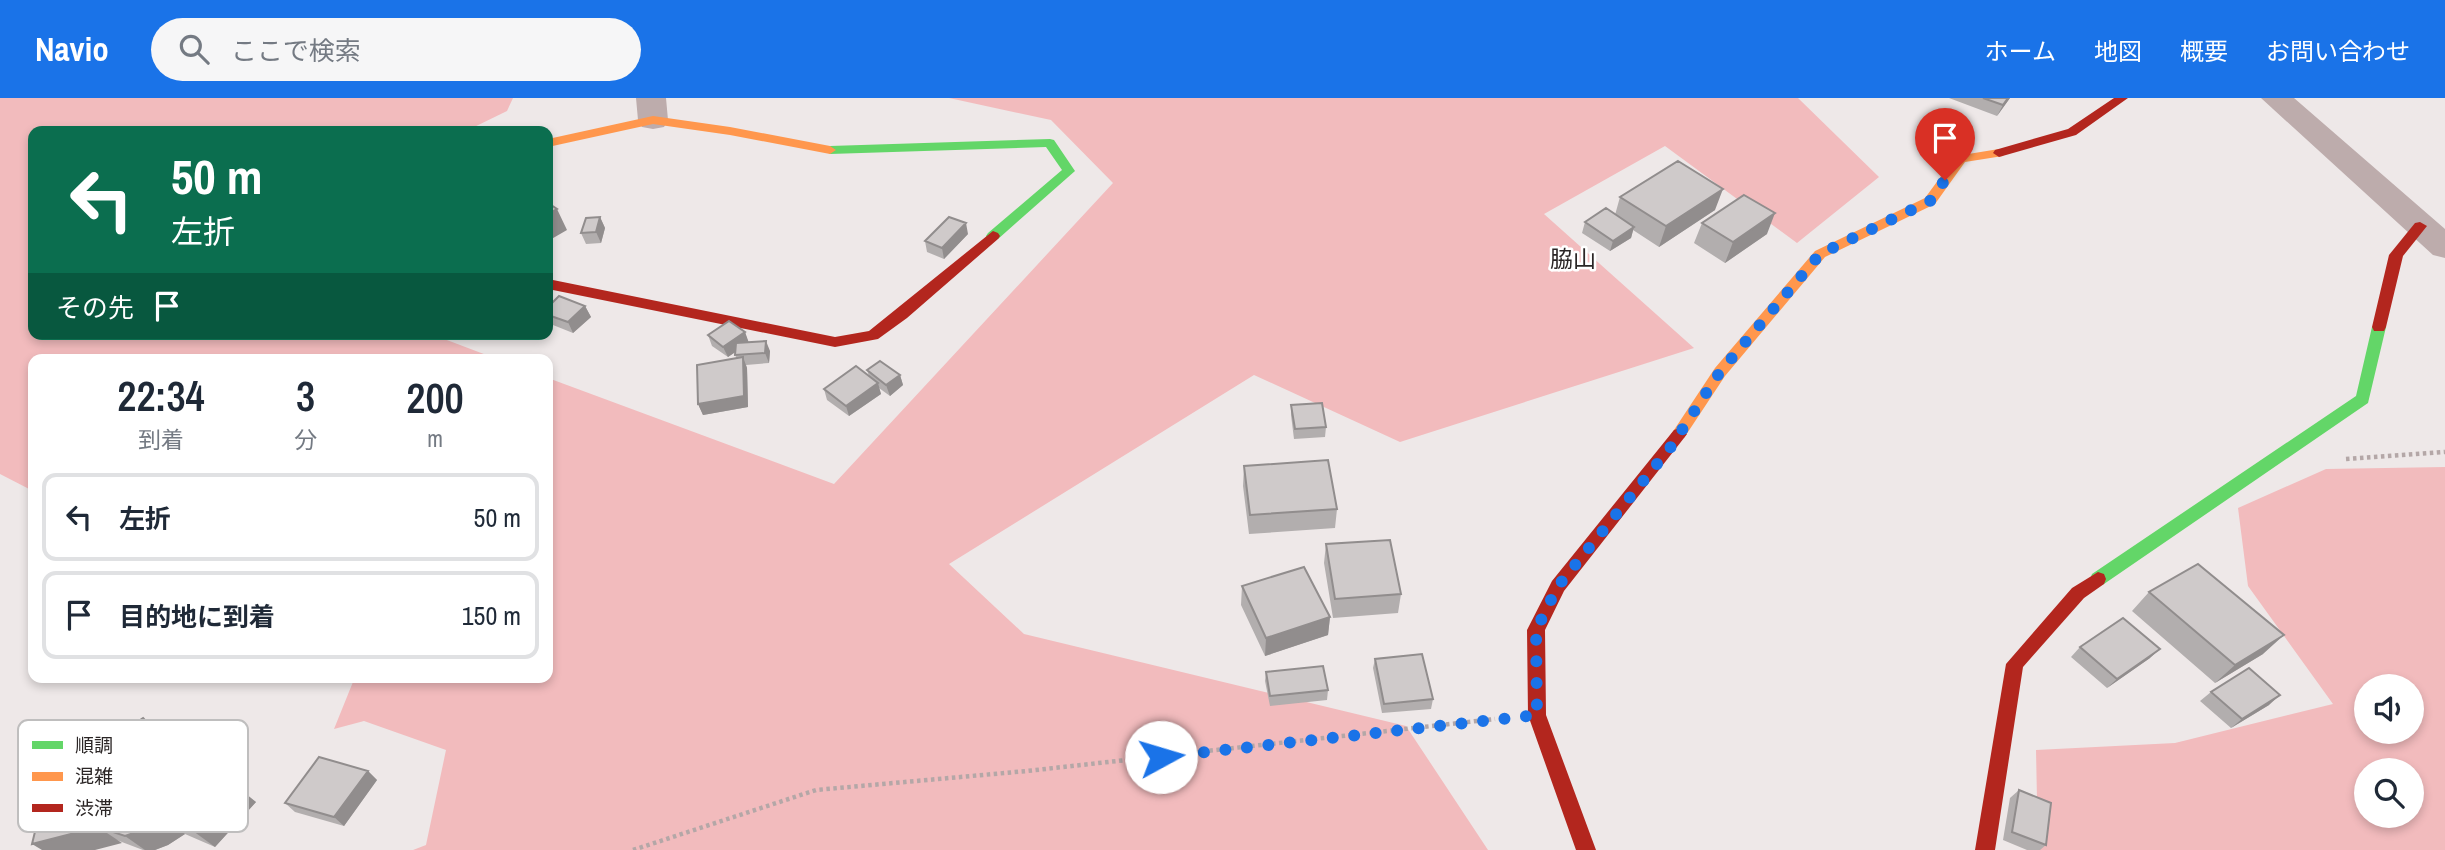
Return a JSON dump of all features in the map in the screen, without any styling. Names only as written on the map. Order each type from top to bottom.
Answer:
[{"type":"street","points":[[1586,850],[1537,715],[1536,630],[1558,586],[1670,448],[1720,372],[1820,254],[1930,201],[1961,159],[2001,153],[2072,132],[2122,98]]},
{"type":"street","points":[[2276,98],[2445,247]]},
{"type":"street","points":[[553,142],[652,109],[730,131],[834,151],[1050,143],[1069,171],[873,335],[835,342],[553,285]]},
{"type":"street","points":[[1985,850],[2015,664],[2078,593],[2363,399],[2396,255],[2420,226]]},
{"type":"path","points":[[2290,448],[2322,457],[2357,460],[2445,452]]},
{"type":"path","points":[[633,850],[816,790],[1027,772],[1537,715]]},
{"type":"shaded area","points":[[0,98],[513,98],[507,111],[476,126],[28,126],[28,340],[447,340],[484,354],[28,354],[28,488],[0,474]]},
{"type":"shaded area","points":[[949,98],[1798,98],[1879,177],[1797,243],[1665,146],[1544,214],[1694,348],[1400,442],[1254,375],[949,564],[1024,634],[1406,726],[1488,850],[413,850],[426,845],[446,750],[364,721],[334,729],[353,683],[553,683],[553,380],[834,484],[1113,183],[1051,120]]},
{"type":"shaded area","points":[[2445,467],[2445,850],[2038,850],[2036,750],[2175,743],[2333,704],[2248,586],[2238,508],[2326,469]]},
{"type":"building","points":[[1983,98],[2008,98],[2003,105]]},
{"type":"building","points":[[1678,161],[1723,189],[1666,226],[1620,197]]},
{"type":"building","points":[[1744,195],[1775,213],[1733,242],[1702,223]]},
{"type":"building","points":[[1606,208],[1634,227],[1613,241],[1585,222]]},
{"type":"building","points":[[600,217],[596,232],[581,233],[586,218]]},
{"type":"building","points":[[949,217],[966,223],[942,248],[925,241]]},
{"type":"building","points":[[559,296],[585,306],[568,322],[553,317],[553,302]]},
{"type":"building","points":[[729,321],[745,332],[723,347],[708,335]]},
{"type":"building","points":[[766,341],[765,353],[735,355],[736,343]]},
{"type":"building","points":[[743,357],[744,396],[698,404],[697,365]]},
{"type":"building","points":[[880,361],[900,375],[886,385],[867,370]]},
{"type":"building","points":[[856,366],[878,383],[846,406],[824,389]]},
{"type":"building","points":[[1322,403],[1326,427],[1295,429],[1291,405]]},
{"type":"building","points":[[1328,460],[1337,509],[1250,515],[1244,466]]},
{"type":"building","points":[[1390,540],[1401,594],[1335,599],[1326,544]]},
{"type":"building","points":[[2198,564],[2284,635],[2235,665],[2149,592]]},
{"type":"building","points":[[1304,567],[1330,617],[1266,638],[1242,586]]},
{"type":"building","points":[[2123,618],[2160,649],[2117,679],[2080,647]]},
{"type":"building","points":[[1422,654],[1433,699],[1384,704],[1375,659]]},
{"type":"building","points":[[1323,666],[1328,690],[1270,696],[1266,672]]},
{"type":"building","points":[[2249,668],[2280,695],[2242,719],[2211,692]]},
{"type":"building","points":[[319,757],[368,771],[334,817],[285,803]]},
{"type":"building","points":[[2019,790],[2051,803],[2046,845],[2012,832]]},
{"type":"building","points":[[35,832],[79,832],[32,844]]},
{"type":"building","points":[[113,832],[136,832],[125,836]]},
{"type":"traffic: fast","points":[[830,150],[1050,143],[1069,171],[993,236]]},
{"type":"traffic: fast","points":[[2098,579],[2363,399],[2379,327]]},
{"type":"traffic: slow","points":[[553,142],[653,120],[830,150]]},
{"type":"traffic: slow","points":[[1679,434],[1720,372],[1820,254],[1930,201],[1961,159],[1999,153]]},
{"type":"traffic: jam","points":[[1999,153],[2072,132],[2122,98]]},
{"type":"traffic: jam","points":[[2379,327],[2396,255],[2420,226]]},
{"type":"traffic: jam","points":[[553,285],[835,342],[873,335],[902,314],[993,236]]},
{"type":"traffic: jam","points":[[1586,850],[1537,715],[1536,630],[1558,586],[1679,434]]},
{"type":"traffic: jam","points":[[1985,850],[2015,664],[2078,593],[2098,579]]},
{"type":"district","name":"脇山","points":[[1573,259]]},
{"type":"route","points":[[1161,757],[1537,715],[1536,630],[1558,586],[1670,448],[1720,372],[1820,254],[1930,201],[1945,180]]}]
